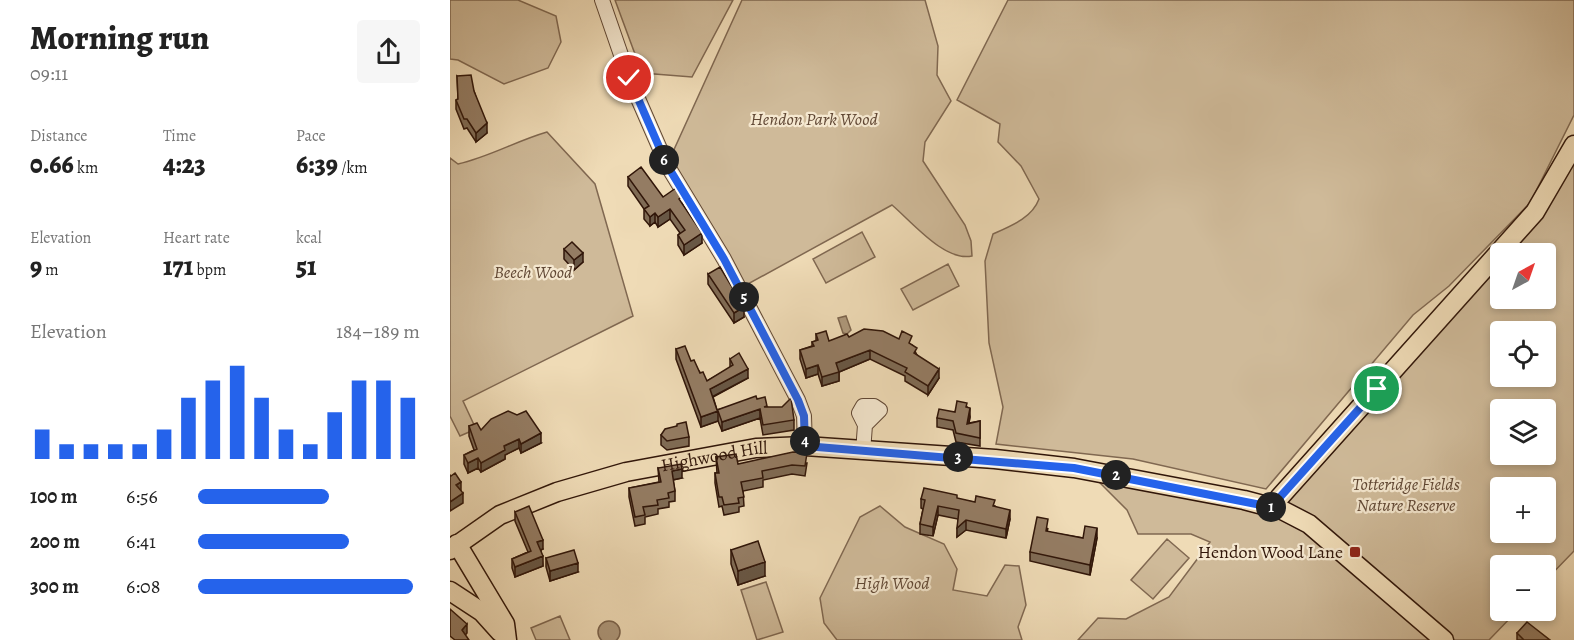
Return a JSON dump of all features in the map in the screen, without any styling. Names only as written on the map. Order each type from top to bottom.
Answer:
[{"type":"main road","points":[[1271,507],[1535,212],[1574,145]]},
{"type":"main road","name":"Highwood Hill","points":[[507,640],[505,624],[454,547],[500,515],[557,492],[626,472],[756,448],[805,446],[863,452],[995,459],[1074,468],[1271,507],[1309,524],[1444,640]]},
{"type":"main road","name":"Highwood Hill","points":[[450,591],[482,612],[507,640]]},
{"type":"street","points":[[602,0],[629,78],[667,165],[724,259],[798,400],[804,416],[805,446]]},
{"type":"street","points":[[863,452],[865,425]]},
{"type":"green space","points":[[450,0],[518,0],[556,16],[561,42],[548,68],[504,84],[458,60],[450,59]]},
{"type":"green space","points":[[615,0],[733,0],[692,77],[642,73]]},
{"type":"green space","name":"Hendon Park Wood","points":[[742,0],[925,0],[938,46],[937,75],[951,101],[925,142],[923,161],[965,225],[971,241],[972,256],[951,253],[940,247],[892,205],[737,290],[667,165]]},
{"type":"green space","points":[[1008,0],[1574,0],[1574,115],[1530,203],[1449,286],[1413,315],[1266,489],[1133,459],[996,444],[1003,407],[989,343],[985,261],[993,234],[1026,216],[1036,206],[1039,199],[1021,166],[998,142],[1000,124],[957,100]]},
{"type":"green space","name":"Beech Wood","points":[[547,132],[595,184],[633,316],[463,401],[476,429],[460,436],[450,416],[450,158],[458,164]]},
{"type":"green space","name":"Totteridge Fields Nature Reserve","points":[[1574,145],[1574,551],[1556,570],[1556,555],[1490,555],[1490,621],[1507,621],[1489,640],[1078,640],[1098,618],[1126,619],[1169,597],[1210,542],[1191,534],[1138,534],[1127,510],[1097,480],[1263,509],[1490,261],[1490,309],[1556,309],[1556,243],[1507,243],[1535,212]]},
{"type":"green space","points":[[862,232],[875,257],[826,283],[813,259]]},
{"type":"green space","points":[[948,264],[959,286],[913,310],[901,289]]},
{"type":"green space","name":"High Wood","points":[[880,506],[905,527],[944,544],[957,569],[953,590],[987,596],[1005,565],[1019,566],[1026,605],[1018,627],[1022,640],[837,640],[824,623],[820,598],[860,517]]},
{"type":"green space","points":[[1167,539],[1189,558],[1153,599],[1131,580]]},
{"type":"green space","points":[[766,582],[783,632],[757,640],[741,590]]},
{"type":"green space","points":[[560,616],[570,640],[536,640],[531,628]]},
{"type":"shaded area","points":[[846,316],[851,330],[847,334],[843,333],[838,318]]},
{"type":"shaded area","points":[[605,622],[613,622],[619,628],[619,636],[614,641],[604,641],[599,636],[599,628]]},
{"type":"building","points":[[471,75],[474,91],[487,123],[476,133],[467,119],[464,119],[456,100],[458,99],[457,76]]},
{"type":"building","points":[[641,167],[663,197],[676,188],[682,197],[679,199],[702,233],[684,245],[678,235],[685,230],[670,209],[658,217],[655,213],[650,217],[644,209],[649,206],[628,177]]},
{"type":"building","points":[[572,242],[583,253],[574,260],[564,249]]},
{"type":"building","points":[[720,267],[744,307],[734,313],[708,274]]},
{"type":"building","points":[[864,329],[883,331],[899,339],[902,331],[912,336],[909,343],[917,348],[914,353],[939,369],[928,386],[905,372],[907,368],[870,350],[836,363],[839,372],[822,377],[818,365],[806,369],[800,350],[814,346],[812,342],[818,340],[816,334],[826,331],[829,341],[847,334],[849,337]]},
{"type":"building","points":[[685,346],[691,361],[694,360],[707,381],[733,365],[730,359],[739,353],[748,369],[710,389],[717,410],[756,396],[757,399],[765,397],[767,406],[764,407],[782,407],[791,398],[794,420],[763,425],[760,409],[722,422],[718,411],[701,417],[676,349]]},
{"type":"building","points":[[957,401],[967,403],[966,407],[970,408],[967,424],[980,421],[980,438],[956,433],[953,421],[937,418],[939,409],[955,412]]},
{"type":"building","points":[[508,411],[517,415],[526,411],[541,433],[521,444],[519,439],[504,446],[505,450],[481,463],[478,458],[468,463],[464,455],[477,449],[469,426],[477,423],[481,430],[491,419]]},
{"type":"building","points":[[686,422],[689,437],[667,441],[661,435],[665,429]]},
{"type":"building","points":[[793,452],[807,453],[805,466],[792,465],[762,471],[763,478],[741,482],[744,497],[738,498],[739,503],[724,505],[722,497],[719,497],[715,473],[719,473],[716,457],[736,454],[738,464]]},
{"type":"building","points":[[681,464],[682,469],[672,471],[675,491],[668,493],[669,498],[657,500],[658,505],[643,507],[645,515],[635,517],[629,488],[661,482],[658,468]]},
{"type":"building","points":[[455,473],[461,482],[456,485],[463,493],[450,502],[450,475]]},
{"type":"building","points":[[924,488],[957,495],[957,498],[975,502],[976,496],[995,500],[993,506],[1010,510],[1006,529],[966,520],[957,528],[959,510],[938,506],[933,527],[920,524],[925,500],[921,499]]},
{"type":"building","points":[[529,506],[543,540],[537,542],[543,556],[515,567],[512,559],[531,551],[515,512]]},
{"type":"building","points":[[1037,517],[1048,519],[1046,531],[1083,538],[1085,526],[1097,528],[1090,565],[1030,552]]},
{"type":"building","points":[[758,541],[765,562],[738,571],[731,550]]},
{"type":"building","points":[[574,550],[578,563],[550,571],[546,558]]},
{"type":"building","points":[[450,609],[467,624],[462,630],[469,640],[455,640],[450,636]]},
{"type":"building","points":[[1527,622],[1550,640],[1524,640],[1517,633]]},
{"type":"place","name":"Hendon Wood Lane","points":[[1355,552]]},
{"type":"route","points":[[629,78],[667,165],[724,259],[798,400],[804,416],[805,446],[863,452],[995,459],[1074,468],[1271,507],[1377,389]]}]
